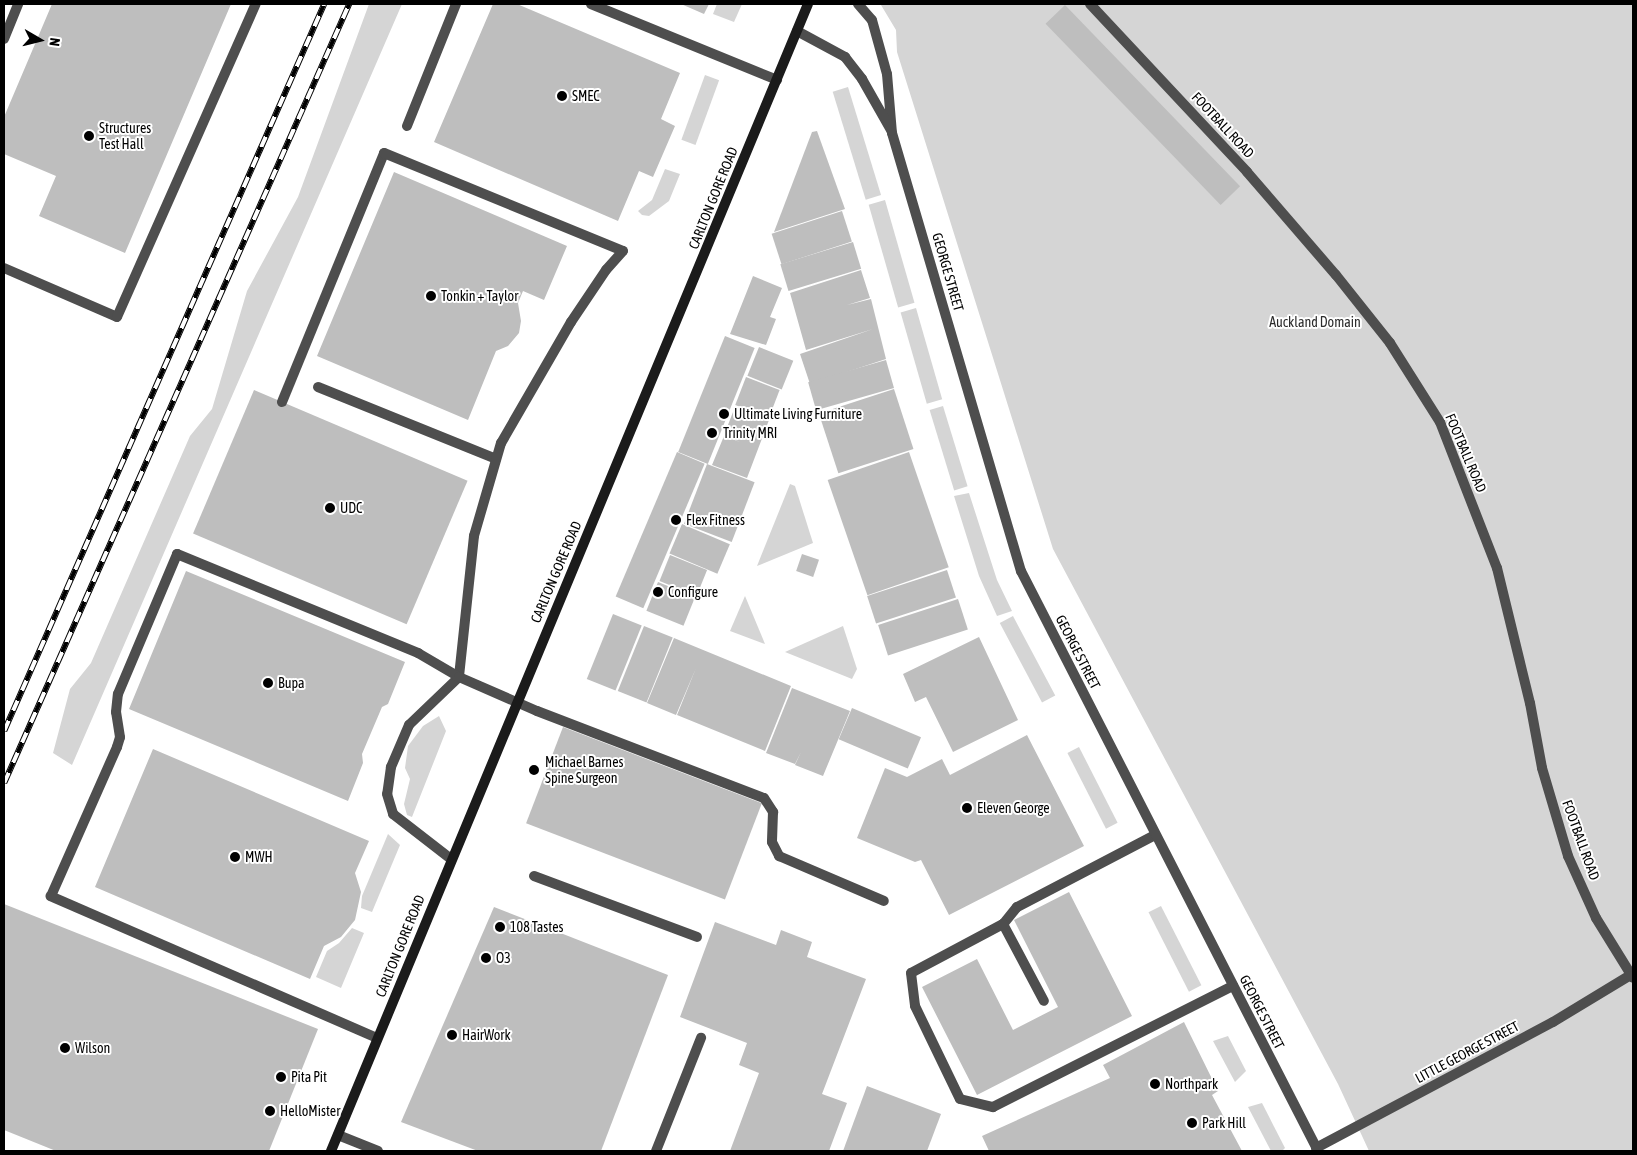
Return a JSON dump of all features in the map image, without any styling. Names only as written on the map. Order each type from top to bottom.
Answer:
[{"type":"main road","name":"CARLTON GORE ROAD","points":[[331,1151],[516,702],[808,4]]},
{"type":"street","points":[[4,39],[18,4]]},
{"type":"street","points":[[4,268],[118,317],[256,4]]},
{"type":"street","points":[[407,126],[456,4]]},
{"type":"street","points":[[591,4],[776,80]]},
{"type":"street","name":"GEORGE STREET","points":[[858,4],[872,20],[887,74],[892,133],[1021,571],[1317,1150]]},
{"type":"street","name":"FOOTBALL ROAD","points":[[1090,4],[1247,172],[1336,275],[1390,343],[1440,422],[1497,568],[1530,703],[1542,768],[1568,856],[1596,918],[1631,977]]},
{"type":"street","name":"GEORGE STREET","points":[[797,31],[845,56],[862,79],[892,133]]},
{"type":"street","points":[[282,402],[384,153],[623,252],[589,294],[551,354],[501,443],[474,536],[459,677],[409,725],[395,753],[387,794],[389,806],[399,821],[451,859]]},
{"type":"street","points":[[318,387],[496,459]]},
{"type":"street","points":[[377,1038],[51,896],[117,747],[120,737],[116,712],[118,694],[177,554],[418,653],[459,677],[516,702],[764,798],[773,812],[772,842],[779,856],[884,901]]},
{"type":"street","points":[[1155,835],[1017,907],[1004,924],[911,973],[915,1006],[960,1099],[993,1107],[1233,986]]},
{"type":"street","points":[[534,876],[696,937]]},
{"type":"street","points":[[1004,924],[1044,1001]]},
{"type":"street","name":"LITTLE GEORGE STREET","points":[[1317,1150],[1553,1022],[1631,977]]},
{"type":"street","points":[[656,1151],[701,1038]]},
{"type":"street","points":[[338,1135],[378,1151]]},
{"type":"green space","points":[[369,4],[402,4],[72,765],[53,753],[70,689],[91,663],[190,436],[212,409],[247,291],[298,197]]},
{"type":"green space","points":[[717,4],[742,4],[734,22],[713,14]]},
{"type":"green space","name":"Auckland Domain","points":[[1633,4],[1633,1151],[1369,1151],[1338,1084],[1053,549],[897,52],[896,30],[881,5]]},
{"type":"green space","points":[[705,75],[719,80],[695,145],[681,140]]},
{"type":"green space","points":[[848,87],[881,195],[866,200],[833,92]]},
{"type":"green space","points":[[665,169],[680,174],[669,201],[649,216],[642,215],[638,211],[652,200]]},
{"type":"green space","points":[[885,200],[914,303],[898,308],[869,205]]},
{"type":"green space","points":[[916,308],[942,399],[927,404],[901,312]]},
{"type":"green space","points":[[943,406],[968,486],[954,490],[930,410]]},
{"type":"green space","points":[[790,484],[795,486],[813,543],[757,566]]},
{"type":"green space","points":[[969,493],[997,580],[1012,611],[997,616],[979,576],[954,496]]},
{"type":"green space","points":[[745,596],[765,644],[730,631]]},
{"type":"green space","points":[[1013,616],[1055,695],[1042,703],[1000,623]]},
{"type":"green space","points":[[843,626],[857,669],[852,679],[785,652]]},
{"type":"green space","points":[[439,716],[446,731],[412,817],[407,815],[404,804],[410,779],[405,768],[408,746],[423,726]]},
{"type":"green space","points":[[1079,747],[1118,823],[1106,829],[1067,753]]},
{"type":"green space","points":[[388,834],[400,845],[372,912],[361,908],[362,896]]},
{"type":"green space","points":[[1161,906],[1201,985],[1189,992],[1149,912]]},
{"type":"green space","points":[[352,928],[364,933],[341,988],[316,977],[327,951],[339,943]]},
{"type":"green space","points":[[1228,1036],[1246,1071],[1235,1082],[1213,1041]]},
{"type":"green space","points":[[1262,1103],[1285,1148],[1282,1151],[1271,1151],[1248,1107]]},
{"type":"building","name":"Structures Test Hall","points":[[52,4],[231,4],[125,253],[39,216],[56,176],[4,154],[4,117]]},
{"type":"building","name":"SMEC","points":[[493,4],[517,4],[680,73],[661,119],[675,126],[653,177],[639,171],[618,221],[434,142]]},
{"type":"building","points":[[681,4],[709,4],[704,14]]},
{"type":"building","points":[[1065,5],[1240,186],[1221,205],[1046,24]]},
{"type":"building","points":[[817,131],[845,209],[774,232],[812,132]]},
{"type":"building","name":"Tonkin + Taylor","points":[[394,172],[567,246],[544,300],[523,291],[518,303],[521,321],[519,333],[508,346],[496,351],[468,420],[317,356]]},
{"type":"building","points":[[842,211],[852,241],[782,264],[772,234]]},
{"type":"building","points":[[853,242],[861,269],[789,291],[780,264]]},
{"type":"building","points":[[861,270],[870,298],[847,305],[871,299],[886,359],[810,384],[800,354],[873,329],[806,350],[790,293]]},
{"type":"building","points":[[753,276],[782,288],[770,317],[776,319],[766,345],[730,334]]},
{"type":"building","points":[[725,336],[755,348],[708,464],[678,452]]},
{"type":"building","points":[[759,347],[793,361],[782,390],[747,376]]},
{"type":"building","points":[[886,360],[894,388],[816,410],[808,382]]},
{"type":"building","points":[[746,377],[780,390],[769,418],[735,405]]},
{"type":"building","points":[[894,389],[913,449],[838,473],[819,413]]},
{"type":"building","name":"UDC","points":[[254,390],[468,481],[407,624],[193,534]]},
{"type":"building","points":[[735,407],[769,420],[747,478],[712,465],[724,436],[740,442],[724,435]]},
{"type":"building","points":[[677,452],[705,464],[643,608],[616,597]]},
{"type":"building","points":[[909,452],[949,567],[867,595],[828,480]]},
{"type":"building","points":[[707,464],[755,482],[732,542],[684,524]]},
{"type":"building","points":[[682,524],[730,544],[717,574],[669,553]]},
{"type":"building","points":[[802,554],[819,560],[813,577],[796,571]]},
{"type":"building","points":[[670,555],[707,570],[697,596],[660,581]]},
{"type":"building","points":[[947,570],[956,598],[876,624],[867,596]]},
{"type":"building","name":"Bupa","points":[[186,571],[405,662],[388,704],[382,707],[362,754],[363,763],[348,801],[129,709]]},
{"type":"building","points":[[658,582],[695,597],[683,626],[646,611]]},
{"type":"building","points":[[958,599],[968,629],[888,655],[878,625]]},
{"type":"building","points":[[613,614],[642,626],[616,691],[587,679]]},
{"type":"building","points":[[644,626],[673,638],[647,703],[618,691]]},
{"type":"building","points":[[979,637],[1018,720],[953,752],[926,697],[915,702],[903,674]]},
{"type":"building","points":[[674,638],[791,686],[765,751],[677,715],[696,668],[676,715],[647,703]]},
{"type":"building","points":[[792,688],[850,711],[823,776],[795,765],[801,752],[795,764],[766,753]]},
{"type":"building","points":[[852,708],[921,737],[908,769],[839,739]]},
{"type":"building","points":[[563,727],[762,803],[725,899],[526,823]]},
{"type":"building","name":"Eleven George","points":[[1027,735],[1084,846],[949,915],[921,860],[915,862],[857,838],[885,768],[907,777],[942,759],[950,775]]},
{"type":"building","name":"MWH","points":[[153,749],[369,841],[355,873],[361,892],[355,920],[341,937],[324,946],[310,979],[95,887]]},
{"type":"building","points":[[1069,892],[1132,1016],[977,1095],[922,987],[977,959],[1013,1030],[1058,1007],[1014,920]]},
{"type":"building","points":[[4,904],[318,1029],[269,1151],[56,1151],[4,1130]]},
{"type":"building","points":[[494,907],[668,975],[601,1151],[478,1151],[401,1122]]},
{"type":"building","points":[[715,922],[776,945],[781,930],[812,942],[807,957],[866,979],[822,1094],[847,1103],[829,1151],[730,1151],[759,1073],[739,1065],[747,1043],[680,1017]]},
{"type":"building","name":"Northpark","points":[[1184,1022],[1218,1091],[1212,1095],[1242,1151],[989,1151],[982,1136],[1110,1078],[1103,1065]]},
{"type":"building","points":[[867,1086],[941,1114],[927,1151],[843,1151]]},
{"type":"railway","points":[[4,731],[324,4]]},
{"type":"railway","points":[[4,783],[349,4]]},
{"type":"place","name":"SMEC","points":[[562,96]]},
{"type":"place","name":"Structures Test Hall","points":[[89,136]]},
{"type":"place","name":"Tonkin + Taylor","points":[[431,296]]},
{"type":"place","name":"Ultimate Living Furniture","points":[[724,414]]},
{"type":"place","name":"Trinity MRI","points":[[712,433]]},
{"type":"place","name":"UDC","points":[[330,508]]},
{"type":"place","name":"Flex Fitness","points":[[676,520]]},
{"type":"place","name":"Configure","points":[[658,592]]},
{"type":"place","name":"Bupa","points":[[268,683]]},
{"type":"place","name":"Michael Barnes Spine Surgeon","points":[[534,770]]},
{"type":"place","name":"Eleven George","points":[[967,808]]},
{"type":"place","name":"MWH","points":[[235,857]]},
{"type":"place","name":"108 Tastes","points":[[500,927]]},
{"type":"place","name":"O3","points":[[486,958]]},
{"type":"place","name":"HairWork","points":[[452,1035]]},
{"type":"place","name":"Wilson","points":[[65,1048]]},
{"type":"place","name":"Pita Pit","points":[[281,1077]]},
{"type":"place","name":"Northpark","points":[[1155,1084]]},
{"type":"place","name":"HelloMister","points":[[270,1111]]},
{"type":"place","name":"Park Hill","points":[[1192,1123]]}]
